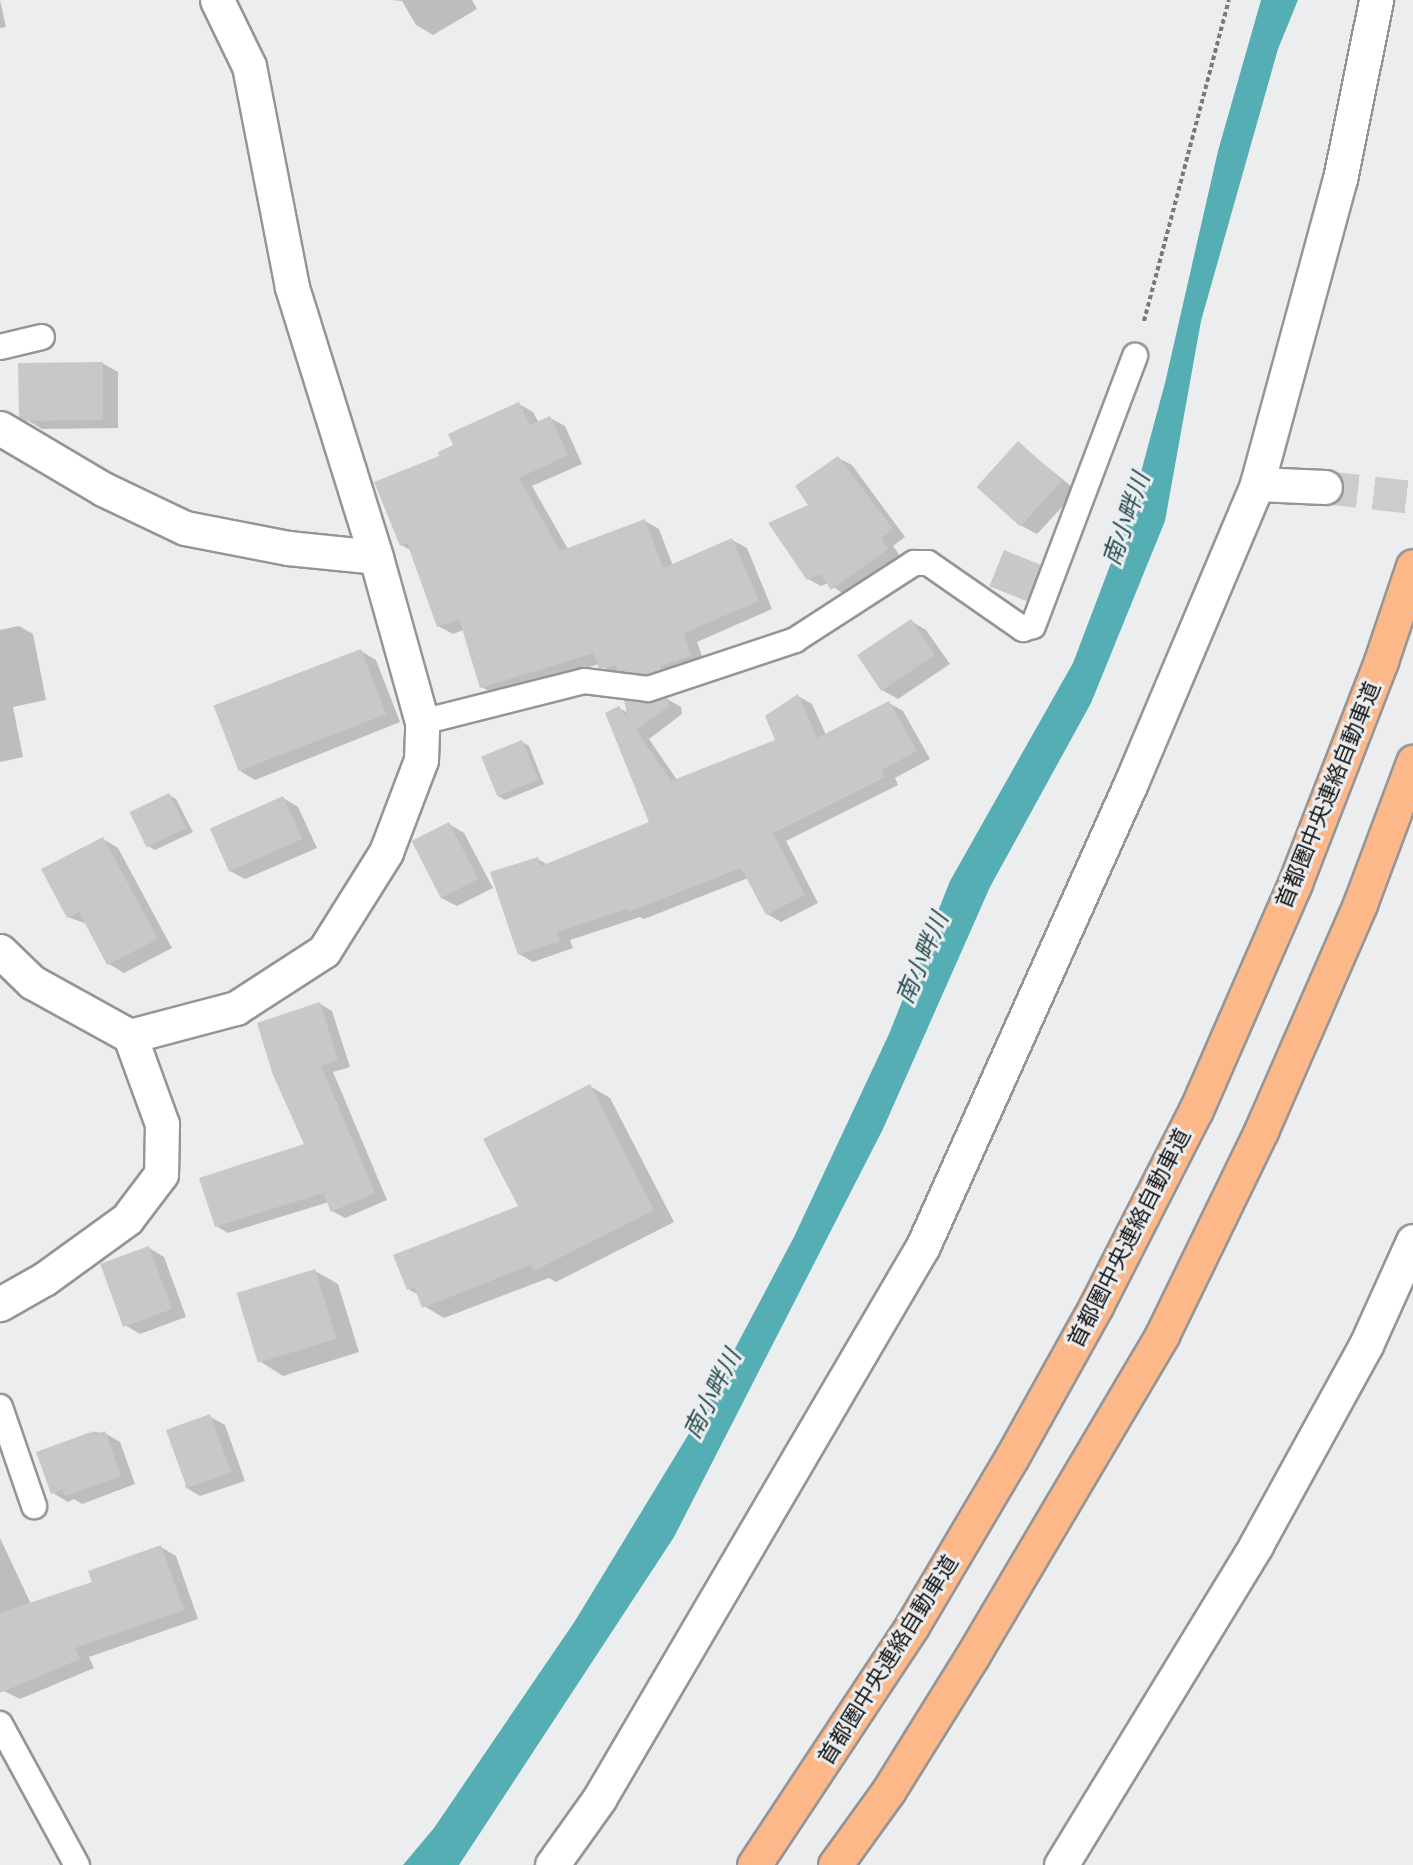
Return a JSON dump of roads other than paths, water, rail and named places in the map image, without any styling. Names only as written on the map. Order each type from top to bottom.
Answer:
[{"type":"highway","name":"首都圏中央連絡自動車道","points":[[754,1865],[912,1626],[1012,1457],[1096,1306],[1196,1110],[1295,883],[1381,661],[1413,566]]},
{"type":"highway","points":[[836,1865],[889,1790],[967,1665],[1162,1335],[1261,1131],[1360,904],[1413,762]]},
{"type":"street","points":[[130,1036],[236,1008],[324,951],[386,852],[422,760],[422,722],[376,557],[292,287],[249,66],[218,0]]},
{"type":"street","points":[[552,1865],[599,1799],[923,1246],[1131,783],[1257,484],[1340,179],[1376,0]]},
{"type":"street","points":[[0,428],[103,489],[185,528],[288,548],[376,557]]},
{"type":"street","points":[[1257,484],[1325,487]]},
{"type":"street","points":[[0,951],[32,982],[130,1036],[162,1124],[161,1174],[127,1219],[44,1279],[0,1304]]},
{"type":"street","points":[[1061,1865],[1256,1545],[1366,1345],[1413,1241]]},
{"type":"lane","points":[[0,347],[42,337]]},
{"type":"lane","points":[[422,722],[584,681],[648,689],[795,640],[914,563],[928,563],[1023,629],[1033,626],[1135,356]]},
{"type":"lane","points":[[0,1407],[34,1506]]},
{"type":"lane","points":[[0,1724],[77,1865]]},
{"type":"water","name":"南小畔川","points":[[1261,0],[1298,0],[1278,49],[1201,321],[1165,521],[1091,703],[990,887],[883,1129],[674,1537],[459,1865],[403,1865],[434,1828],[575,1621],[696,1422],[794,1237],[889,1034],[950,881],[1073,663],[1130,513],[1165,383],[1218,151]]},
{"type":"tunnel","points":[[1325,487],[1413,497]]}]
